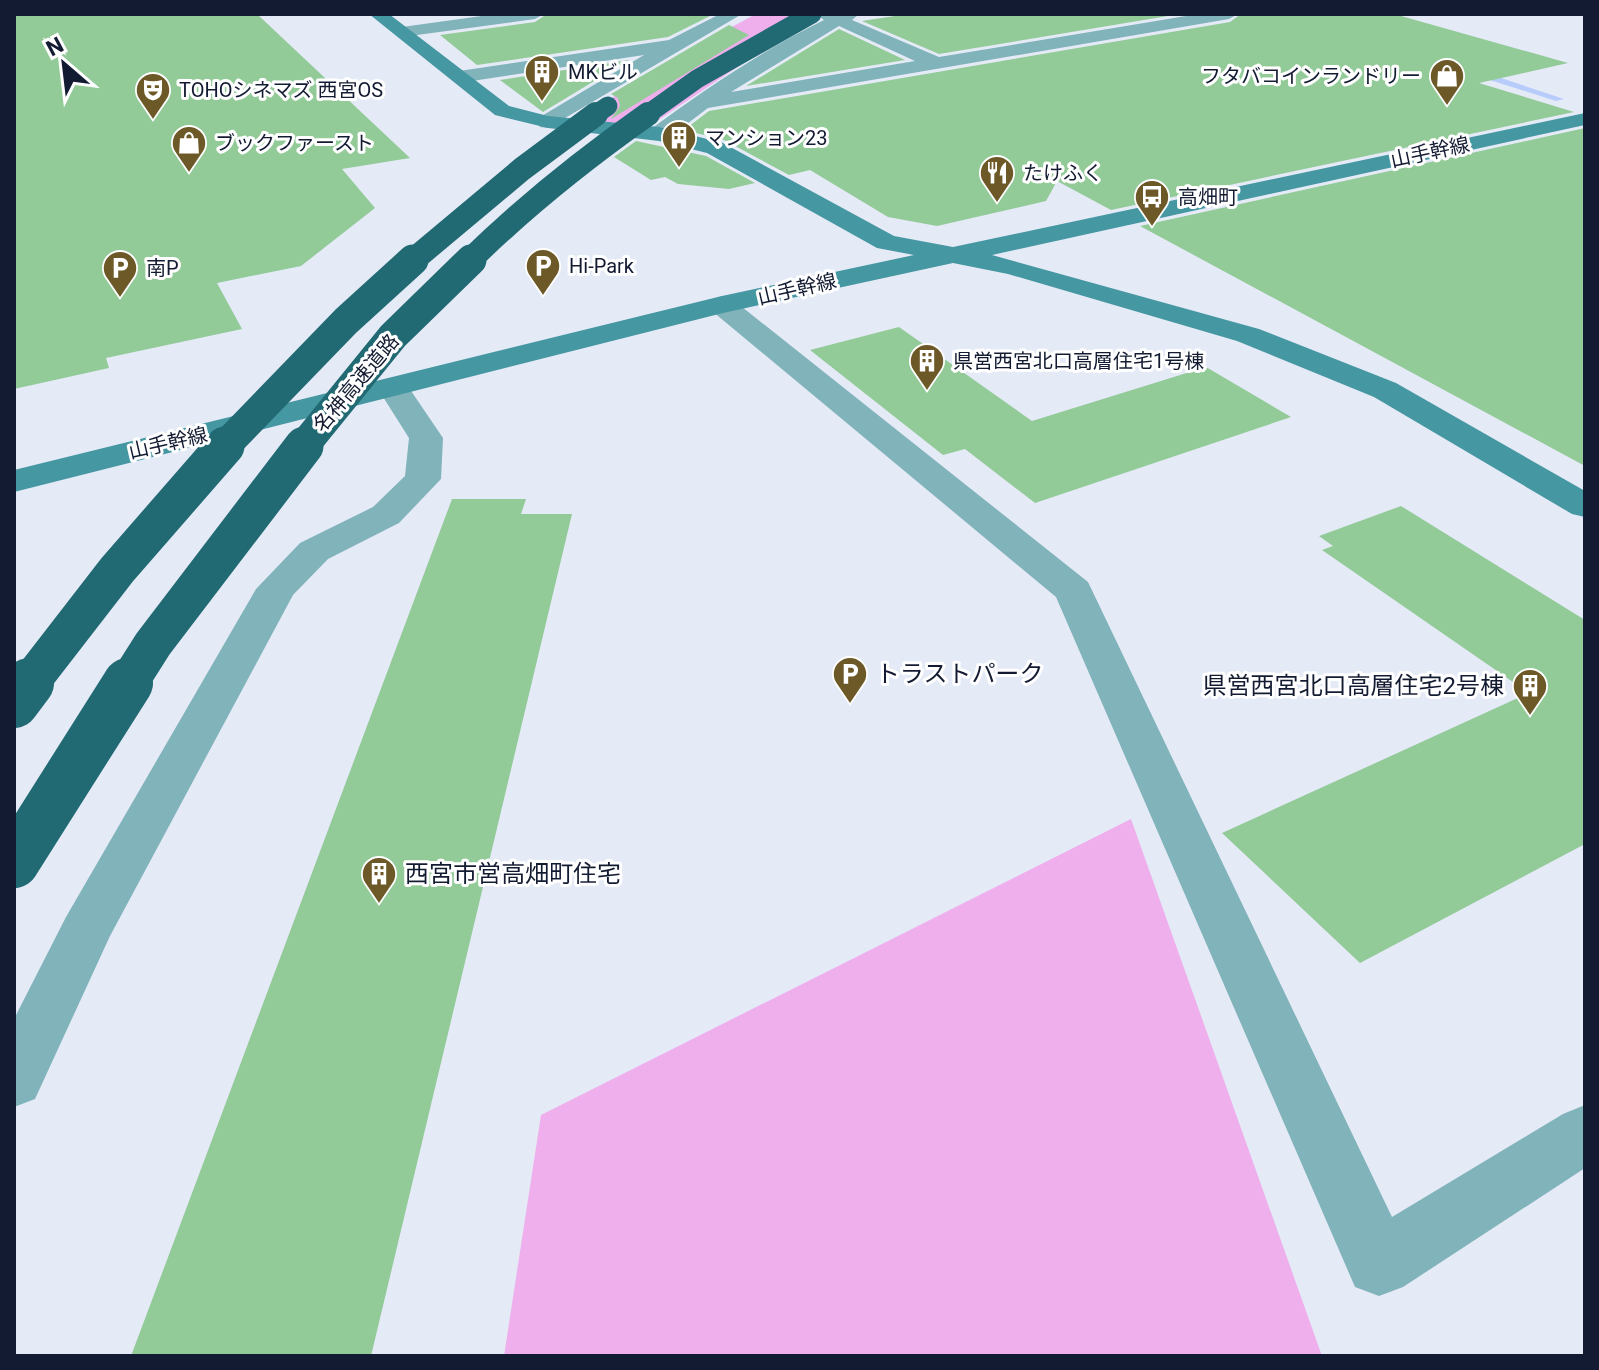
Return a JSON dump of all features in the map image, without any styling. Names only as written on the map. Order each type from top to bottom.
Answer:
[{"type":"highway","name":"名神高速道路","points":[[14,703],[55,648],[190,485],[330,336],[412,259],[549,146],[594,115],[669,68],[770,14]]},
{"type":"highway","name":"名神高速道路","points":[[14,863],[153,644],[256,505],[393,336],[510,221],[588,156],[697,79],[831,15]]},
{"type":"street","points":[[378,14],[502,111],[548,122],[659,134],[715,148],[886,242],[1013,267],[1248,335],[1385,390],[1585,506]]},
{"type":"street","points":[[402,32],[535,14]]},
{"type":"street","points":[[548,122],[674,45],[733,14]]},
{"type":"street","points":[[659,134],[831,15],[877,14]]},
{"type":"street","points":[[700,103],[1229,14]]},
{"type":"street","points":[[831,15],[936,63]]},
{"type":"street","points":[[459,77],[674,45]]},
{"type":"street","name":"山手幹線","points":[[14,481],[722,305],[1585,119]]},
{"type":"street","points":[[722,305],[1074,591],[1379,1263],[1585,1134]]},
{"type":"street","points":[[14,1080],[85,932],[276,589],[314,551],[386,515],[423,479],[426,438],[394,389]]},
{"type":"shaded area","points":[[756,14],[811,14],[821,18],[742,64],[645,129],[574,122],[681,54]]},
{"type":"shaded area","points":[[1131,819],[1322,1356],[504,1356],[541,1115]]},
{"type":"building","points":[[14,14],[257,14],[410,158],[342,169],[375,208],[301,266],[217,283],[242,329],[106,358],[109,368],[14,389]]},
{"type":"building","points":[[547,14],[710,16],[668,37],[477,65],[440,35],[535,22]]},
{"type":"building","points":[[908,14],[1180,14],[939,54],[862,21]]},
{"type":"building","points":[[1241,14],[1394,14],[1568,63],[1479,83],[1574,112],[1111,210],[1057,181],[1046,201],[937,226],[888,217],[810,170],[789,175],[724,140],[684,130],[709,111],[1230,22]]},
{"type":"building","points":[[729,25],[749,35],[611,119],[620,106],[618,98],[611,94]]},
{"type":"building","points":[[839,29],[905,60],[746,86]]},
{"type":"building","points":[[629,60],[543,112],[500,80]]},
{"type":"building","points":[[1585,128],[1585,466],[1140,226]]},
{"type":"building","points":[[636,141],[706,156],[755,183],[729,189],[678,184],[665,177],[651,180],[614,157]]},
{"type":"building","name":"県営西宮北口高層住宅1号棟","points":[[899,327],[1032,421],[1206,367],[1291,417],[1035,503],[965,449],[943,455],[810,350]]},
{"type":"building","name":"西宮市営高畑町住宅","points":[[452,499],[526,499],[521,514],[572,514],[371,1356],[131,1356]]},
{"type":"building","name":"県営西宮北口高層住宅2号棟","points":[[1401,506],[1585,620],[1585,844],[1360,963],[1222,833],[1529,693],[1322,550],[1333,546],[1319,536]]},
{"type":"waterway","points":[[1474,72],[1559,99]]},
{"type":"place","name":"MKビル","points":[[542,103]]},
{"type":"place","name":"フタバコインランドリー","points":[[1447,107]]},
{"type":"place","name":"TOHOシネマズ 西宮OS","points":[[153,121]]},
{"type":"place","name":"マンション23","points":[[679,169]]},
{"type":"place","name":"ブックファースト","points":[[189,174]]},
{"type":"place","name":"たけふく","points":[[997,204]]},
{"type":"place","name":"高畑町","points":[[1152,228]]},
{"type":"place","name":"Hi-Park","points":[[543,297]]},
{"type":"place","name":"南P","points":[[120,299]]},
{"type":"place","name":"県営西宮北口高層住宅1号棟","points":[[927,392]]},
{"type":"place","name":"トラストパーク","points":[[850,705]]},
{"type":"place","name":"県営西宮北口高層住宅2号棟","points":[[1530,717]]},
{"type":"place","name":"西宮市営高畑町住宅","points":[[379,905]]}]
